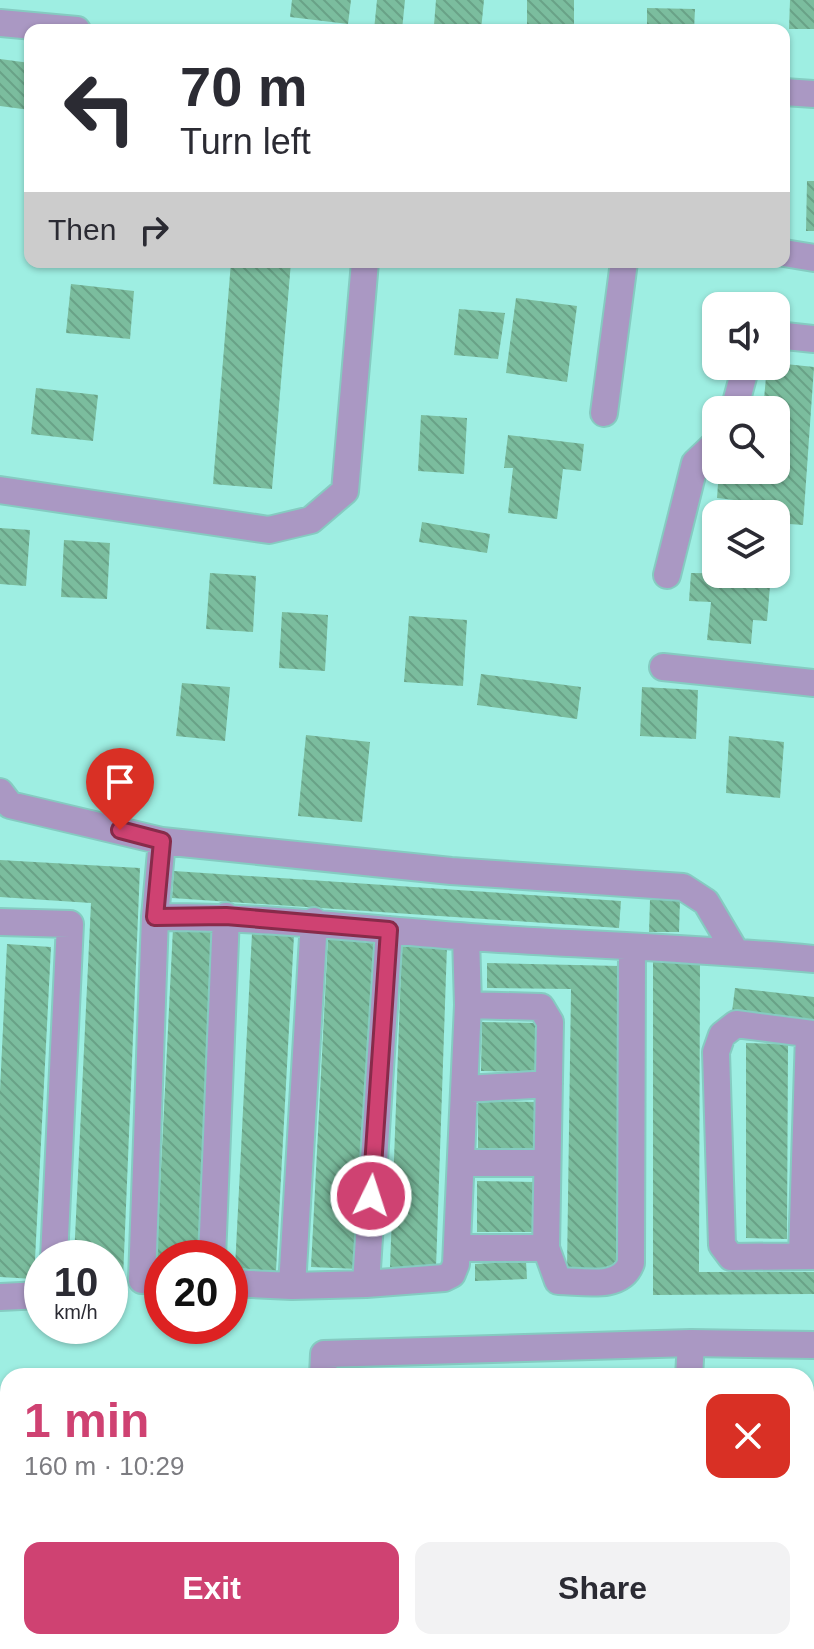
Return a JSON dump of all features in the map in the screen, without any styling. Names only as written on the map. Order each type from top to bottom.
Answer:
[{"type":"lane","points":[[0,23],[24,25]]},
{"type":"lane","points":[[790,92],[814,94]]},
{"type":"lane","points":[[790,254],[814,258]]},
{"type":"lane","points":[[0,490],[269,530],[311,520],[345,491],[364,268]]},
{"type":"lane","points":[[604,413],[623,268]]},
{"type":"lane","points":[[790,336],[814,339]]},
{"type":"lane","points":[[667,575],[695,463],[702,456]]},
{"type":"lane","points":[[663,667],[814,683]]},
{"type":"lane","points":[[3,803],[162,841],[451,871],[683,887],[706,902],[735,951]]},
{"type":"lane","points":[[144,1280],[155,917],[162,841]]},
{"type":"lane","points":[[155,917],[226,916],[314,921],[466,937],[735,951],[814,959]]},
{"type":"lane","points":[[213,1240],[226,916]]},
{"type":"lane","points":[[292,1286],[314,921]]},
{"type":"lane","points":[[0,922],[70,924],[55,1240]]},
{"type":"lane","points":[[366,1284],[389,930]]},
{"type":"lane","points":[[248,1284],[366,1284],[444,1278],[452,1274],[459,1248],[466,1089],[466,937]]},
{"type":"lane","points":[[468,1005],[541,1007],[550,1022],[546,1248],[558,1281],[618,1281],[627,1274],[631,1263],[632,948]]},
{"type":"lane","points":[[736,1024],[812,1034],[808,1256],[731,1257],[722,1245],[716,1052],[722,1035],[736,1024]]},
{"type":"lane","points":[[466,1089],[549,1084]]},
{"type":"lane","points":[[462,1163],[547,1163]]},
{"type":"lane","points":[[459,1248],[546,1248]]},
{"type":"lane","points":[[0,1297],[24,1296]]},
{"type":"lane","points":[[323,1368],[324,1354],[691,1343],[814,1345]]},
{"type":"lane","points":[[689,1368],[691,1343]]},
{"type":"building","points":[[292,0],[351,0],[348,24],[290,17]]},
{"type":"building","points":[[377,0],[405,0],[403,24],[375,24]]},
{"type":"building","points":[[436,0],[484,0],[482,24],[434,24]]},
{"type":"building","points":[[527,0],[574,0],[574,24],[527,24]]},
{"type":"building","points":[[790,0],[814,0],[814,29],[790,29]]},
{"type":"building","points":[[647,8],[695,9],[694,24],[647,24]]},
{"type":"building","points":[[0,59],[24,62],[24,109],[0,106]]},
{"type":"building","points":[[807,181],[814,181],[814,231],[806,231]]},
{"type":"building","points":[[231,268],[290,268],[272,489],[213,484]]},
{"type":"building","points":[[71,284],[134,291],[130,339],[66,333]]},
{"type":"building","points":[[516,298],[577,306],[567,382],[506,373]]},
{"type":"building","points":[[459,309],[505,313],[498,359],[454,355]]},
{"type":"building","points":[[790,364],[814,367],[803,525],[790,524],[790,500],[717,498],[718,484],[790,484],[790,396],[764,396],[766,380],[790,380]]},
{"type":"building","points":[[36,388],[98,395],[93,441],[31,434]]},
{"type":"building","points":[[421,415],[467,418],[464,474],[418,471]]},
{"type":"building","points":[[508,435],[584,444],[581,471],[563,469],[557,519],[508,513],[513,468],[504,468]]},
{"type":"building","points":[[422,522],[490,534],[487,553],[419,542]]},
{"type":"building","points":[[0,528],[30,530],[26,586],[0,584]]},
{"type":"building","points":[[64,540],[110,543],[107,599],[61,597]]},
{"type":"building","points":[[210,573],[256,576],[253,632],[206,629]]},
{"type":"building","points":[[691,573],[702,573],[702,588],[770,588],[767,621],[753,620],[751,644],[707,640],[711,602],[689,601]]},
{"type":"building","points":[[282,612],[328,615],[325,671],[279,668]]},
{"type":"building","points":[[409,616],[467,620],[463,686],[404,682]]},
{"type":"building","points":[[481,674],[581,687],[577,719],[477,705]]},
{"type":"building","points":[[182,683],[230,687],[225,741],[176,736]]},
{"type":"building","points":[[642,687],[698,690],[696,739],[640,736]]},
{"type":"building","points":[[306,735],[370,742],[362,822],[298,816]]},
{"type":"building","points":[[729,736],[784,742],[780,798],[726,793]]},
{"type":"building","points":[[0,860],[140,868],[125,1240],[75,1240],[91,903],[0,897]]},
{"type":"building","points":[[174,871],[621,901],[619,928],[172,898]]},
{"type":"building","points":[[650,900],[680,900],[679,932],[649,932]]},
{"type":"building","points":[[173,928],[215,930],[200,1240],[157,1240]]},
{"type":"building","points":[[252,933],[294,935],[276,1271],[248,1269],[248,1240],[236,1240]]},
{"type":"building","points":[[328,938],[374,941],[357,1269],[311,1267]]},
{"type":"building","points":[[7,944],[51,947],[36,1240],[24,1240],[24,1278],[0,1277],[0,1091]]},
{"type":"building","points":[[402,944],[447,946],[436,1268],[390,1267]]},
{"type":"building","points":[[653,959],[700,959],[699,1272],[814,1272],[814,1294],[653,1295]]},
{"type":"building","points":[[487,963],[620,966],[616,1269],[567,1268],[571,989],[487,988]]},
{"type":"building","points":[[735,988],[814,997],[814,1021],[732,1012]]},
{"type":"building","points":[[482,1022],[537,1023],[536,1072],[481,1071]]},
{"type":"building","points":[[746,1043],[788,1044],[787,1239],[746,1238]]},
{"type":"building","points":[[478,1101],[538,1102],[537,1149],[478,1148]]},
{"type":"building","points":[[477,1181],[536,1182],[536,1232],[477,1232]]},
{"type":"building","points":[[526,1261],[527,1279],[475,1281],[475,1264]]},
{"type":"route","points":[[120,830],[162,841],[155,917],[226,916],[314,921],[389,930],[371,1196]]}]
